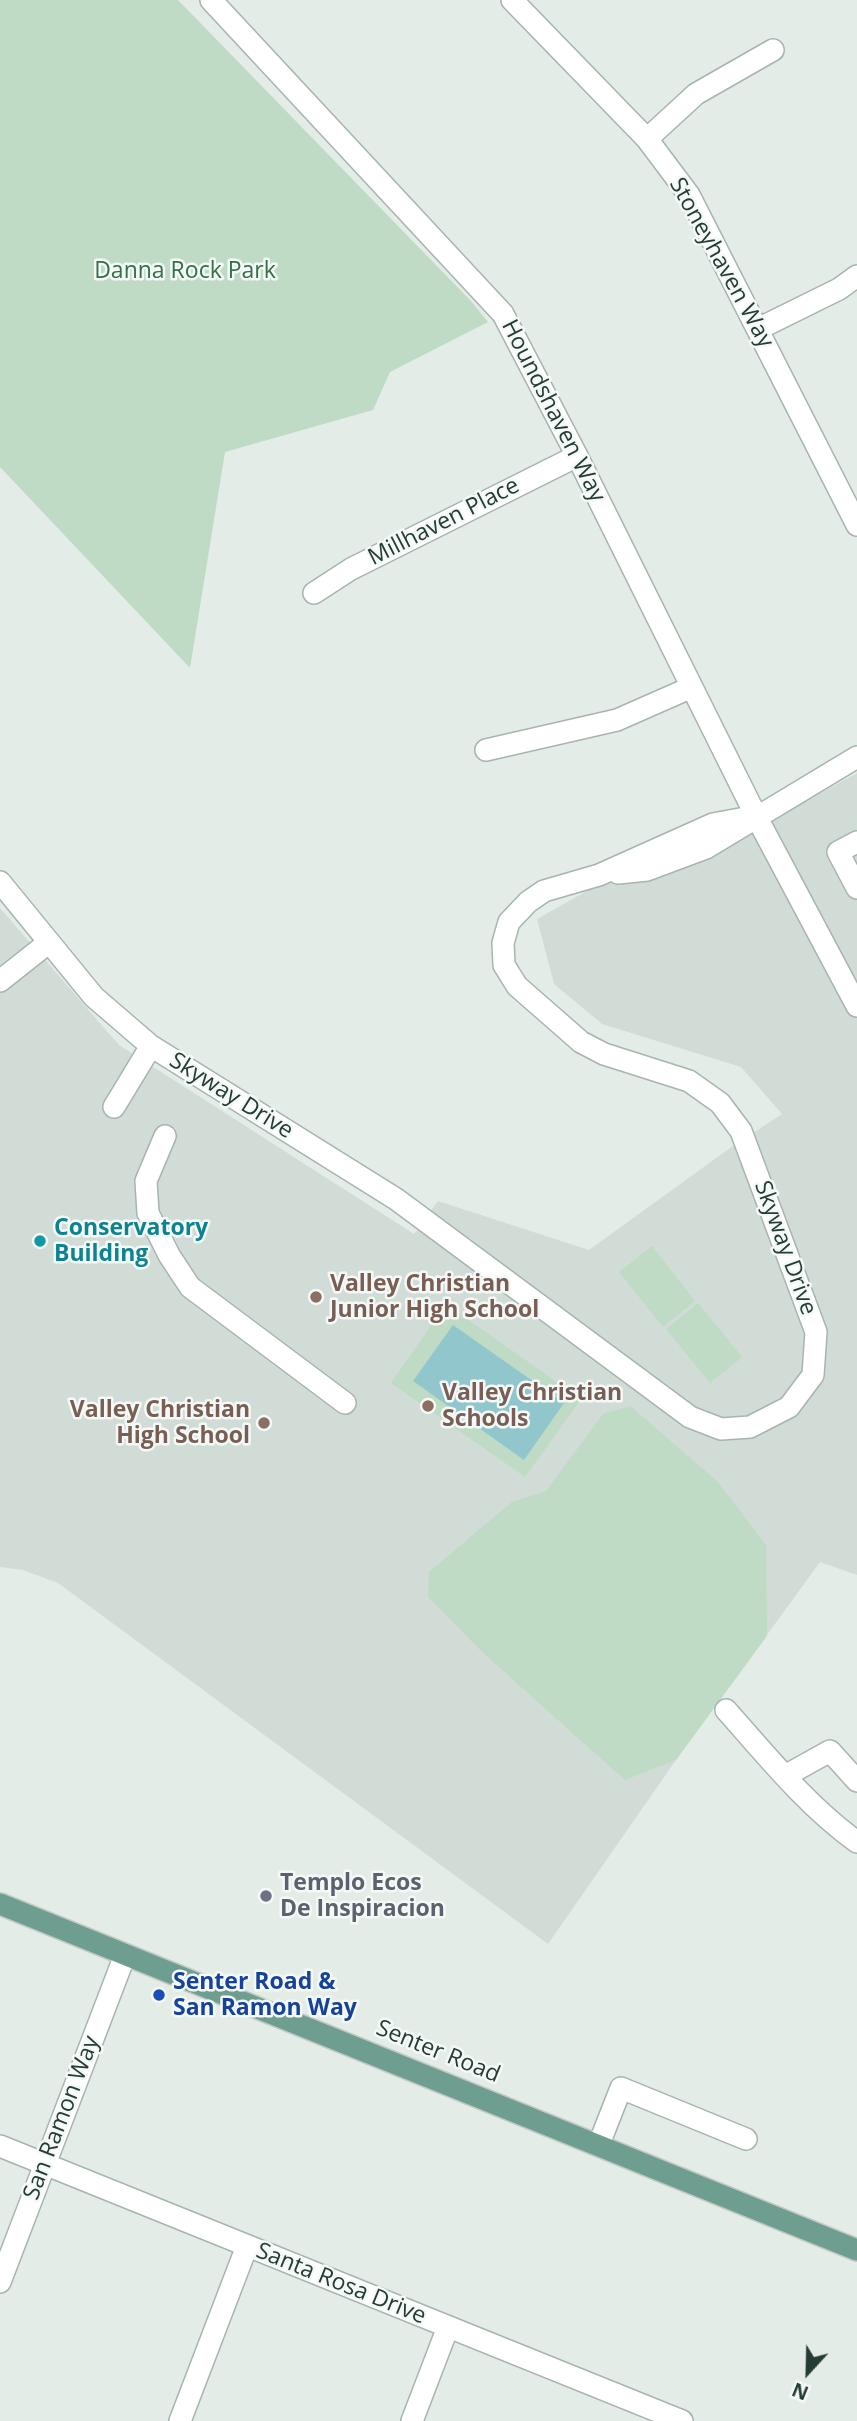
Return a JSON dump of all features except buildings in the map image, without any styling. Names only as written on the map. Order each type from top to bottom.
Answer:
[{"type":"main road","name":"Senter Road","points":[[0,1904],[857,2250]]},
{"type":"street","name":"Houndshaven Way","points":[[211,0],[503,314],[577,456],[756,816],[848,967],[857,1006]]},
{"type":"street","name":"Stoneyhaven Way","points":[[512,0],[647,139],[689,195],[857,525]]},
{"type":"street","points":[[647,139],[696,94],[773,50]]},
{"type":"street","points":[[758,329],[839,289],[857,276]]},
{"type":"street","name":"Millhaven Place","points":[[314,593],[351,569],[577,456]]},
{"type":"street","points":[[486,750],[617,720],[692,687]]},
{"type":"street","name":"Skyway Drive","points":[[0,882],[93,997],[151,1046],[396,1199],[690,1417],[720,1429],[750,1427],[789,1407],[813,1375],[816,1332],[741,1131],[720,1103],[689,1081],[604,1054],[582,1042],[517,986],[504,965],[503,943],[509,922],[528,902],[544,891],[599,875],[713,824],[756,816],[857,757]]},
{"type":"street","points":[[857,842],[838,852],[857,888]]},
{"type":"street","points":[[0,981],[48,943]]},
{"type":"street","points":[[114,1107],[151,1046]]},
{"type":"street","points":[[165,1136],[146,1181],[148,1213],[169,1255],[191,1287],[345,1403]]},
{"type":"street","points":[[726,1710],[785,1776],[838,1828],[857,1842]]},
{"type":"street","points":[[785,1776],[830,1751],[857,1781]]},
{"type":"street","name":"San Ramon Way","points":[[0,2281],[125,1955]]},
{"type":"street","points":[[598,2144],[621,2088],[746,2139]]},
{"type":"street","name":"Santa Rosa Drive","points":[[0,2146],[448,2327],[645,2414],[682,2421]]},
{"type":"street","points":[[180,2421],[247,2246]]},
{"type":"street","points":[[412,2421],[448,2327]]},
{"type":"shaded area","name":"Valley Christian Schools","points":[[857,773],[857,1575],[820,1562],[676,1760],[548,1944],[58,1583],[23,1570],[0,1567],[0,908],[119,1045],[414,1234],[438,1201],[589,1250],[730,1148],[782,1114],[741,1067],[602,1024],[554,984],[537,919],[592,888],[649,874],[744,835]]},
{"type":"green space","name":"Danna Rock Park","points":[[0,0],[178,0],[471,301],[488,322],[390,372],[373,410],[225,452],[190,668],[0,467]]},
{"type":"green space","points":[[652,1246],[695,1301],[663,1327],[619,1272]]},
{"type":"green space","points":[[698,1303],[742,1357],[710,1383],[666,1329]]},
{"type":"green space","points":[[446,1304],[581,1399],[525,1477],[391,1383]]},
{"type":"green space","points":[[630,1406],[717,1481],[766,1545],[767,1636],[676,1760],[625,1780],[482,1652],[428,1597],[429,1572],[512,1502],[546,1491],[603,1414]]},
{"type":"water","points":[[453,1325],[564,1403],[524,1460],[413,1381]]},
{"type":"place","name":"Conservatory Building","points":[[40,1241]]},
{"type":"place","name":"Valley Christian Junior High School","points":[[316,1297]]},
{"type":"place","name":"Valley Christian Schools","points":[[428,1406]]},
{"type":"place","name":"Valley Christian High School","points":[[264,1423]]},
{"type":"place","name":"Templo Ecos De Inspiracion","points":[[266,1896]]},
{"type":"place","name":"Senter Road & San Ramon Way","points":[[159,1995]]}]
